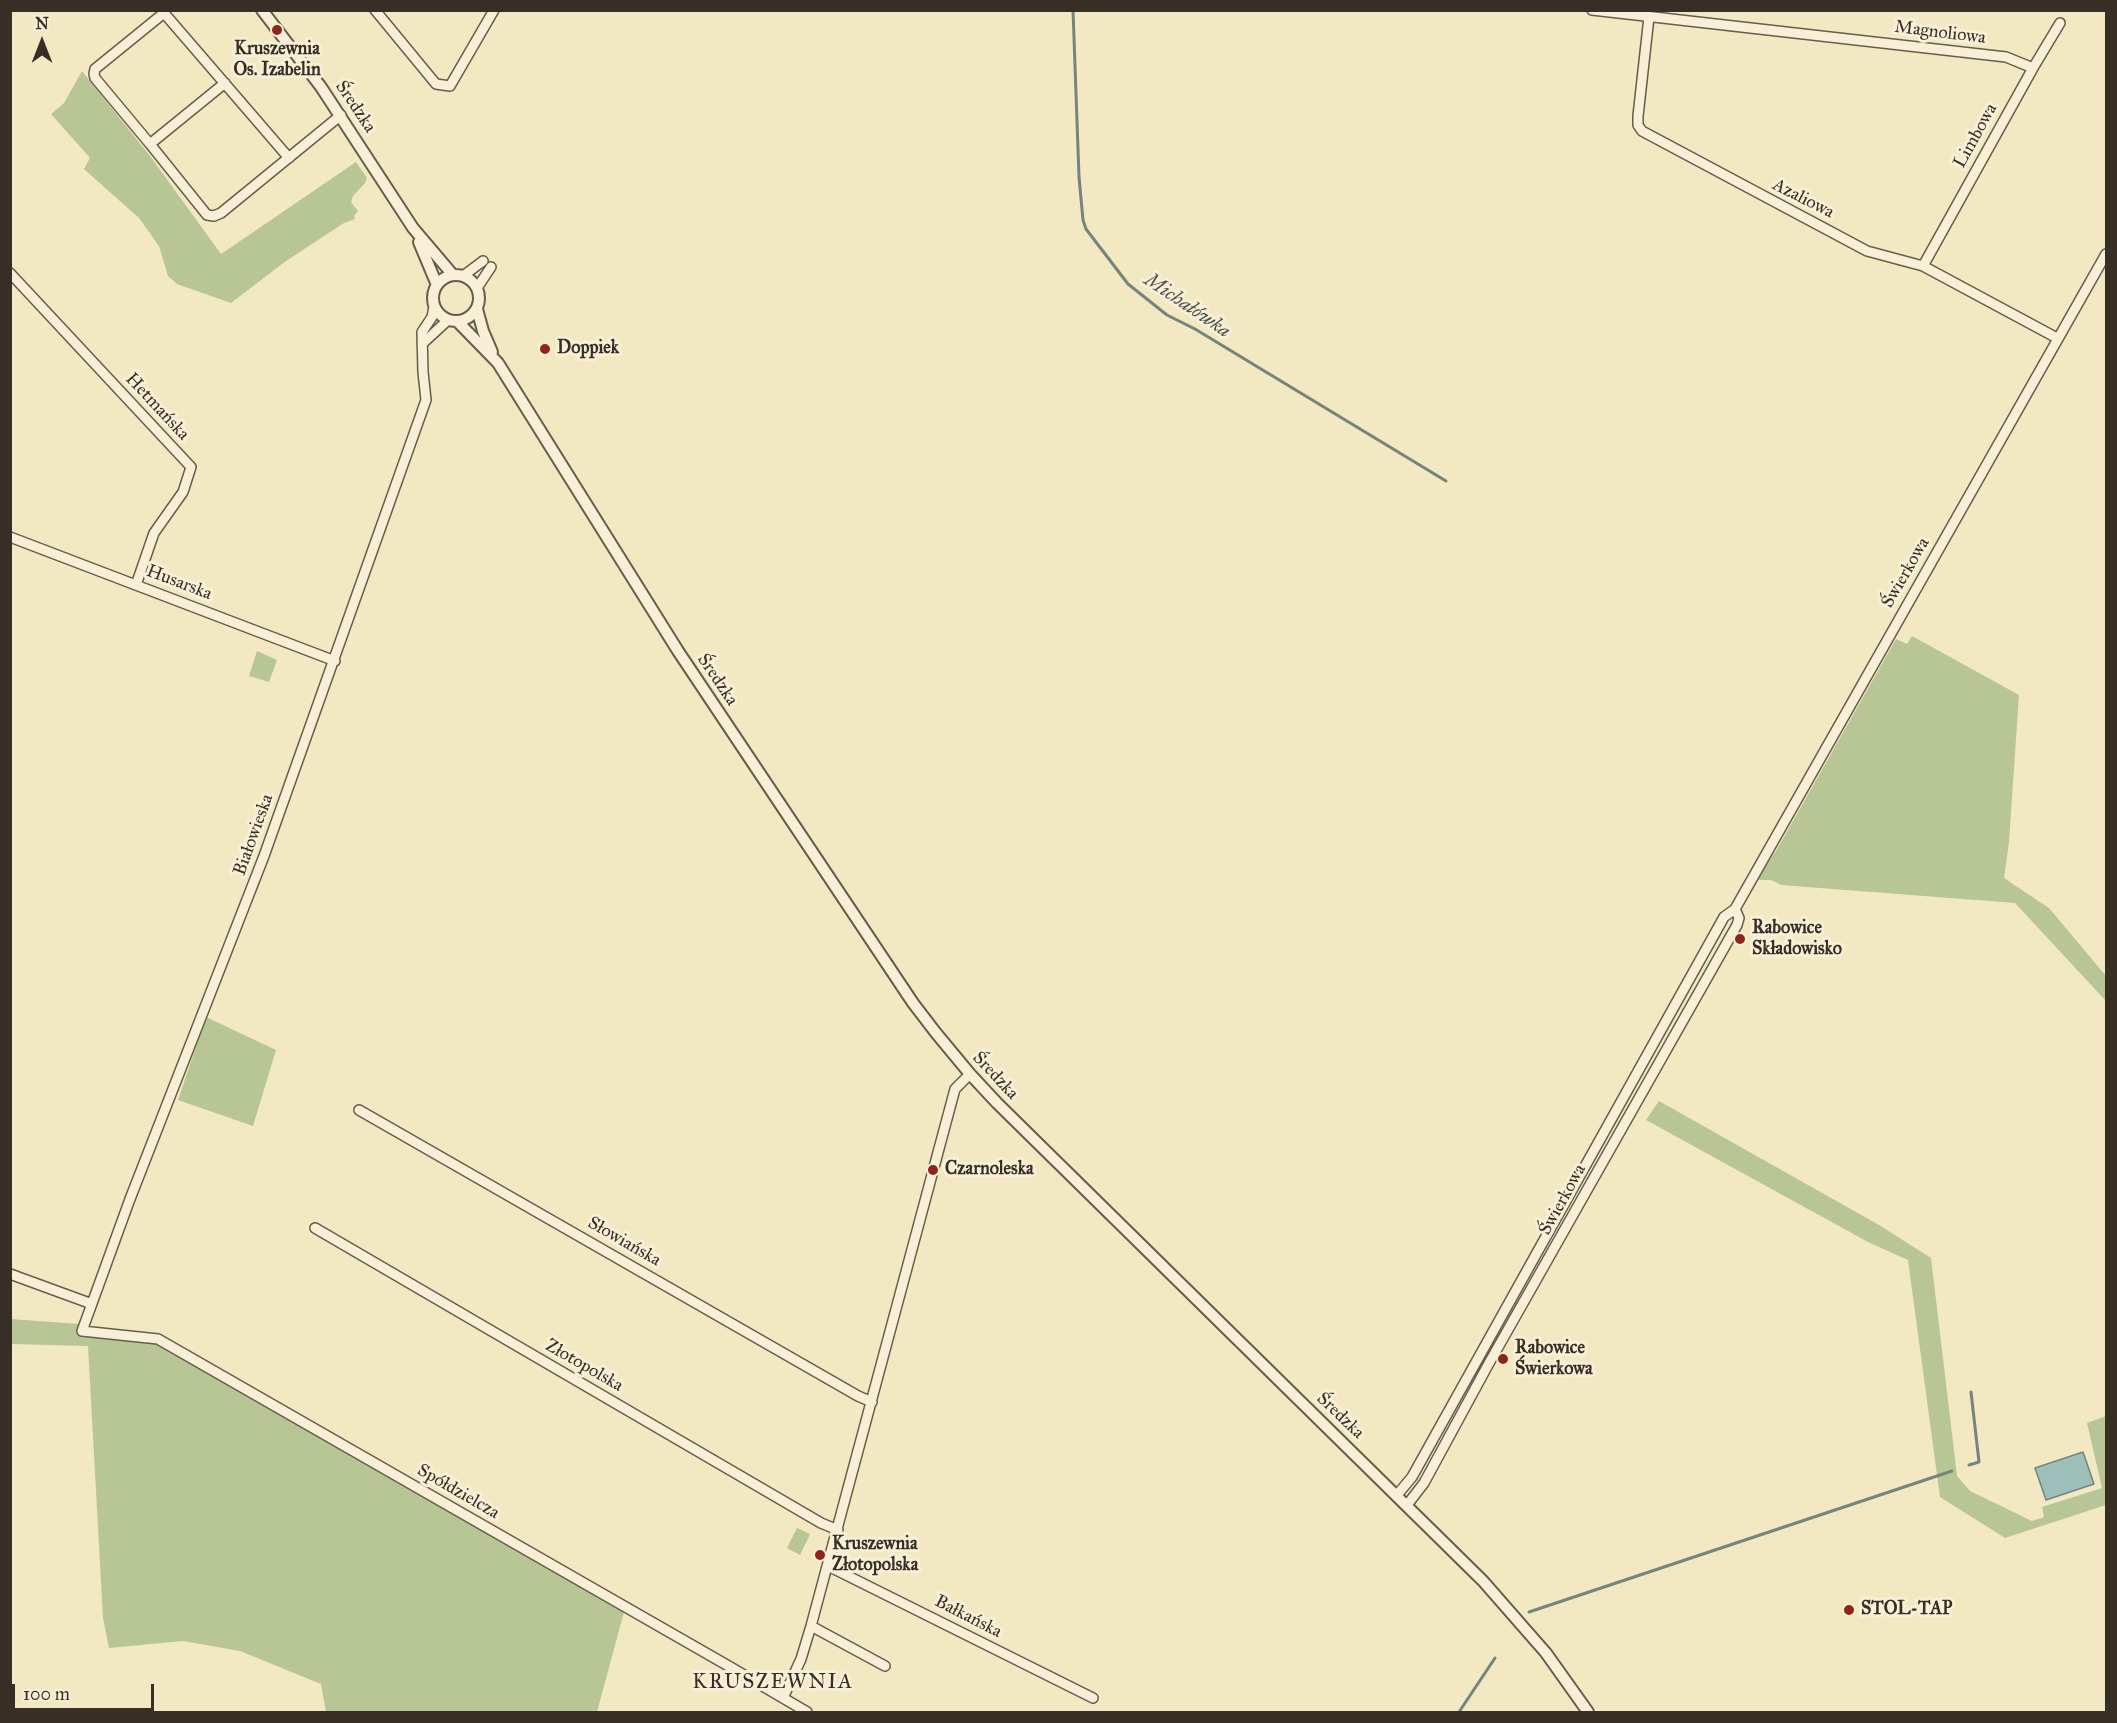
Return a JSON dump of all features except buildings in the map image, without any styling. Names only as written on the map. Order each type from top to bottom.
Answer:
[{"type":"street","name":"Średzka","points":[[261,10],[294,50],[341,115],[413,228],[437,285]]},
{"type":"street","points":[[375,10],[436,84],[450,86],[494,10]]},
{"type":"street","name":"Magnoliowa","points":[[1592,10],[2006,57],[2033,69]]},
{"type":"street","points":[[288,158],[165,12],[95,69],[95,78],[207,215],[214,216],[221,213],[341,115]]},
{"type":"street","name":"Azaliowa","points":[[1649,17],[1638,116],[1638,125],[1642,131],[1867,251],[1923,266],[2057,338]]},
{"type":"street","name":"Limbowa","points":[[1923,266],[2060,23]]},
{"type":"street","points":[[150,144],[225,83]]},
{"type":"street","name":"Średzka","points":[[413,228],[458,275]]},
{"type":"street","name":"Świerkowa","points":[[1396,1495],[1412,1477],[1724,917],[1735,909],[2106,254]]},
{"type":"street","points":[[453,321],[440,315],[434,307],[433,296],[437,285],[444,278],[471,272],[487,264],[477,288]]},
{"type":"street","name":"Hetmańska","points":[[10,273],[191,467],[183,492],[154,533],[136,585]]},
{"type":"street","points":[[422,344],[453,321],[469,318],[477,309],[480,297],[477,288],[472,281],[458,275]]},
{"type":"street","name":"Białowieska","points":[[82,1331],[130,1199],[264,856],[426,400],[422,333],[432,317],[434,307]]},
{"type":"street","name":"Średzka","points":[[477,309],[483,331],[498,363],[678,651],[913,1003],[970,1074],[1484,1581],[1546,1653],[1588,1713]]},
{"type":"street","name":"Średzka","points":[[453,321],[498,363]]},
{"type":"street","name":"Husarska","points":[[10,537],[335,661]]},
{"type":"street","name":"Świerkowa","points":[[1407,1505],[1424,1483],[1488,1365],[1737,925],[1739,918],[1735,909]]},
{"type":"street","points":[[783,1698],[801,1659],[828,1566],[955,1089],[970,1074]]},
{"type":"street","name":"Słowiańska","points":[[359,1110],[847,1390],[872,1402]]},
{"type":"street","name":"Złotopolska","points":[[315,1228],[773,1495],[838,1530]]},
{"type":"street","points":[[10,1274],[92,1304]]},
{"type":"street","name":"Spółdzielcza","points":[[82,1331],[158,1339],[807,1713]]},
{"type":"street","name":"Bałkańska","points":[[828,1566],[1093,1698]]},
{"type":"street","points":[[811,1626],[885,1666]]},
{"type":"green space","points":[[82,71],[150,156],[221,254],[356,162],[367,178],[351,202],[358,211],[354,216],[355,219],[344,223],[286,261],[231,303],[177,284],[168,276],[159,246],[139,218],[84,169],[90,158],[51,114],[64,103]]},
{"type":"green space","points":[[1912,636],[2019,695],[2009,842],[2004,878],[2049,908],[2106,976],[2106,1001],[2015,903],[1781,885],[1771,880],[1756,880],[1776,851],[1896,639],[1907,644]]},
{"type":"green space","points":[[257,651],[277,660],[269,682],[249,676]]},
{"type":"green space","points":[[206,1017],[276,1050],[253,1126],[178,1100]]},
{"type":"green space","points":[[1659,1101],[1879,1225],[1931,1258],[1957,1476],[1970,1491],[2032,1521],[2044,1517],[2042,1507],[2102,1488],[2087,1423],[2106,1416],[2106,1505],[2005,1538],[1940,1497],[1908,1260],[1868,1242],[1646,1120]]},
{"type":"green space","points":[[10,1319],[80,1324],[77,1334],[151,1341],[164,1347],[624,1612],[597,1712],[326,1712],[321,1684],[240,1651],[183,1641],[109,1648],[103,1618],[88,1346],[11,1344]]},
{"type":"green space","points":[[797,1528],[810,1534],[800,1555],[787,1548]]},
{"type":"water","points":[[2083,1452],[2094,1484],[2046,1500],[2035,1468]]},
{"type":"waterway","name":"Michałówka","points":[[1073,10],[1079,177],[1083,220],[1086,229],[1128,284],[1167,315],[1195,329],[1446,481]]},
{"type":"waterway","points":[[1969,1465],[1979,1462],[1971,1392]]},
{"type":"waterway","points":[[1529,1612],[1952,1471]]},
{"type":"waterway","points":[[1459,1712],[1495,1658]]},
{"type":"place","name":"Kruszewnia Os. Izabelin","points":[[277,30]]},
{"type":"place","name":"Doppiek","points":[[545,349]]},
{"type":"place","name":"Rabowice Składowisko","points":[[1740,939]]},
{"type":"place","name":"Czarnoleska","points":[[933,1170]]},
{"type":"place","name":"Rabowice Świerkowa","points":[[1503,1359]]},
{"type":"place","name":"Kruszewnia Złotopolska","points":[[820,1555]]},
{"type":"place","name":"STOL-TAP","points":[[1849,1610]]},
{"type":"district","name":"KRUSZEWNIA","points":[[773,1683]]}]
